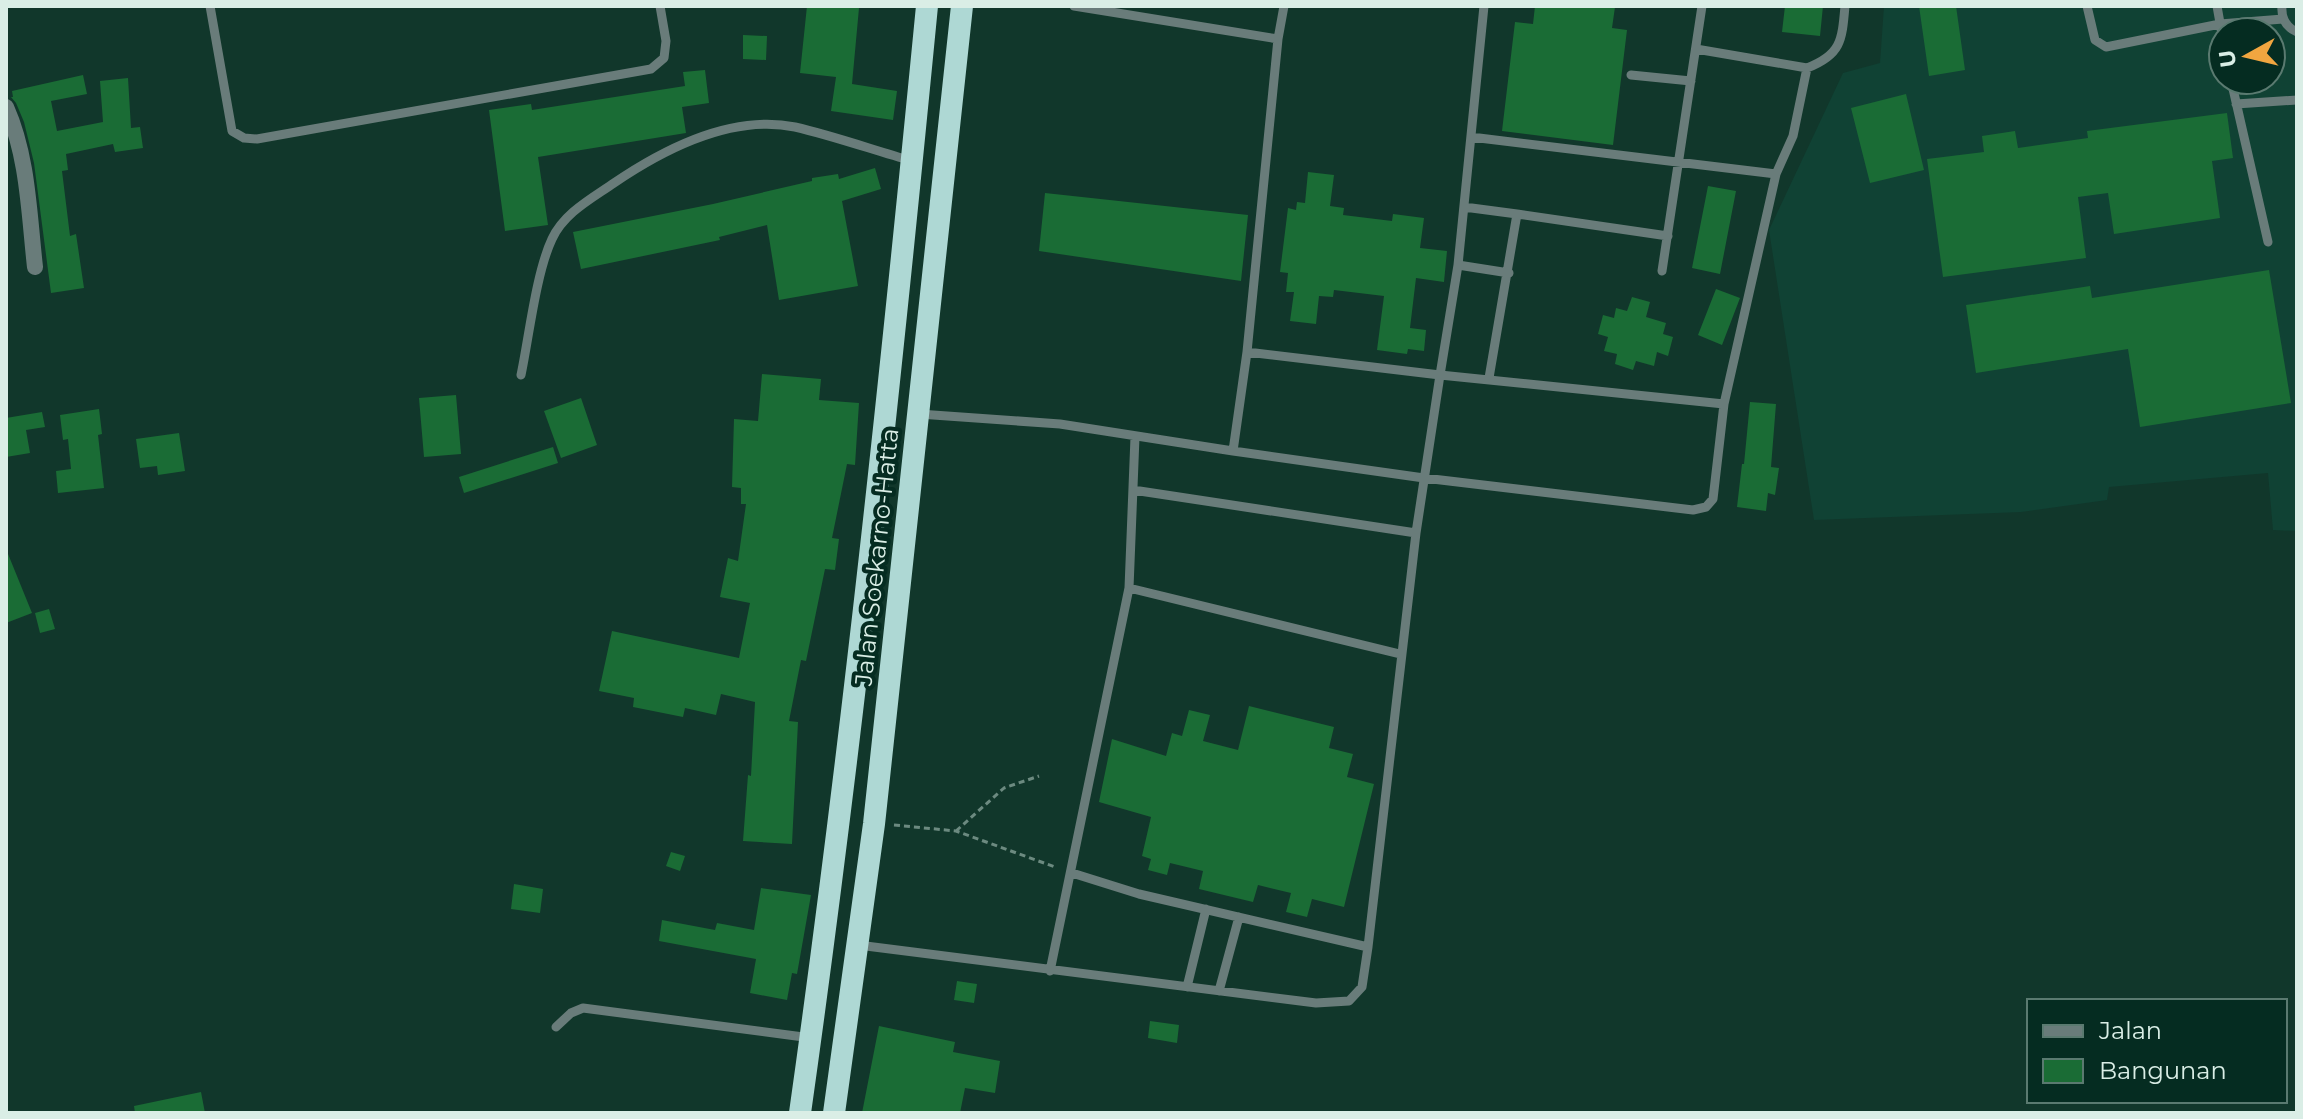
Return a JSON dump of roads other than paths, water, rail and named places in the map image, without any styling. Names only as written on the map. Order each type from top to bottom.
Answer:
[{"type":"highway","name":"Jalan Soekarno-Hatta","points":[[800,1113],[842,809],[885,435],[927,6]]},
{"type":"highway","name":"Jalan Soekarno-Hatta","points":[[834,1113],[874,824],[962,6]]},
{"type":"street","points":[[6,107],[25,176],[35,267]]},
{"type":"lane","points":[[210,6],[232,131],[244,138],[257,139],[651,69],[664,58],[666,41],[660,6]]},
{"type":"lane","points":[[1074,6],[1278,39]]},
{"type":"lane","points":[[1233,451],[1247,352],[1278,39],[1284,6]]},
{"type":"lane","points":[[857,945],[1330,1005],[1349,1001],[1362,987],[1416,533],[1458,265],[1484,6]]},
{"type":"lane","points":[[1662,271],[1702,6]]},
{"type":"lane","points":[[1696,49],[1807,68],[1828,60],[1837,50],[1845,6]]},
{"type":"lane","points":[[2087,6],[2095,40],[2106,47],[2207,27]]},
{"type":"lane","points":[[919,414],[1060,424],[1424,478],[1693,510],[1706,507],[1713,499],[1724,404],[1776,174],[1793,136],[1807,68]]},
{"type":"lane","points":[[1631,75],[1691,81]]},
{"type":"lane","points":[[2234,96],[2268,242]]},
{"type":"lane","points":[[2236,104],[2297,100]]},
{"type":"lane","points":[[521,375],[551,240],[561,223],[574,210],[635,169],[685,142],[728,130],[766,125],[793,127],[912,161]]},
{"type":"lane","points":[[1471,137],[1776,174]]},
{"type":"lane","points":[[1464,207],[1668,236]]},
{"type":"lane","points":[[1489,378],[1517,214]]},
{"type":"lane","points":[[1458,265],[1509,273]]},
{"type":"lane","points":[[1247,352],[1724,404]]},
{"type":"lane","points":[[1050,971],[1129,588],[1135,437]]},
{"type":"lane","points":[[1133,490],[1416,533]]},
{"type":"lane","points":[[1129,588],[1400,654]]},
{"type":"lane","points":[[1072,873],[1139,894],[1368,947]]},
{"type":"lane","points":[[1187,987],[1206,909]]},
{"type":"lane","points":[[1219,991],[1239,917]]},
{"type":"lane","points":[[556,1027],[571,1013],[583,1008],[811,1038]]}]
